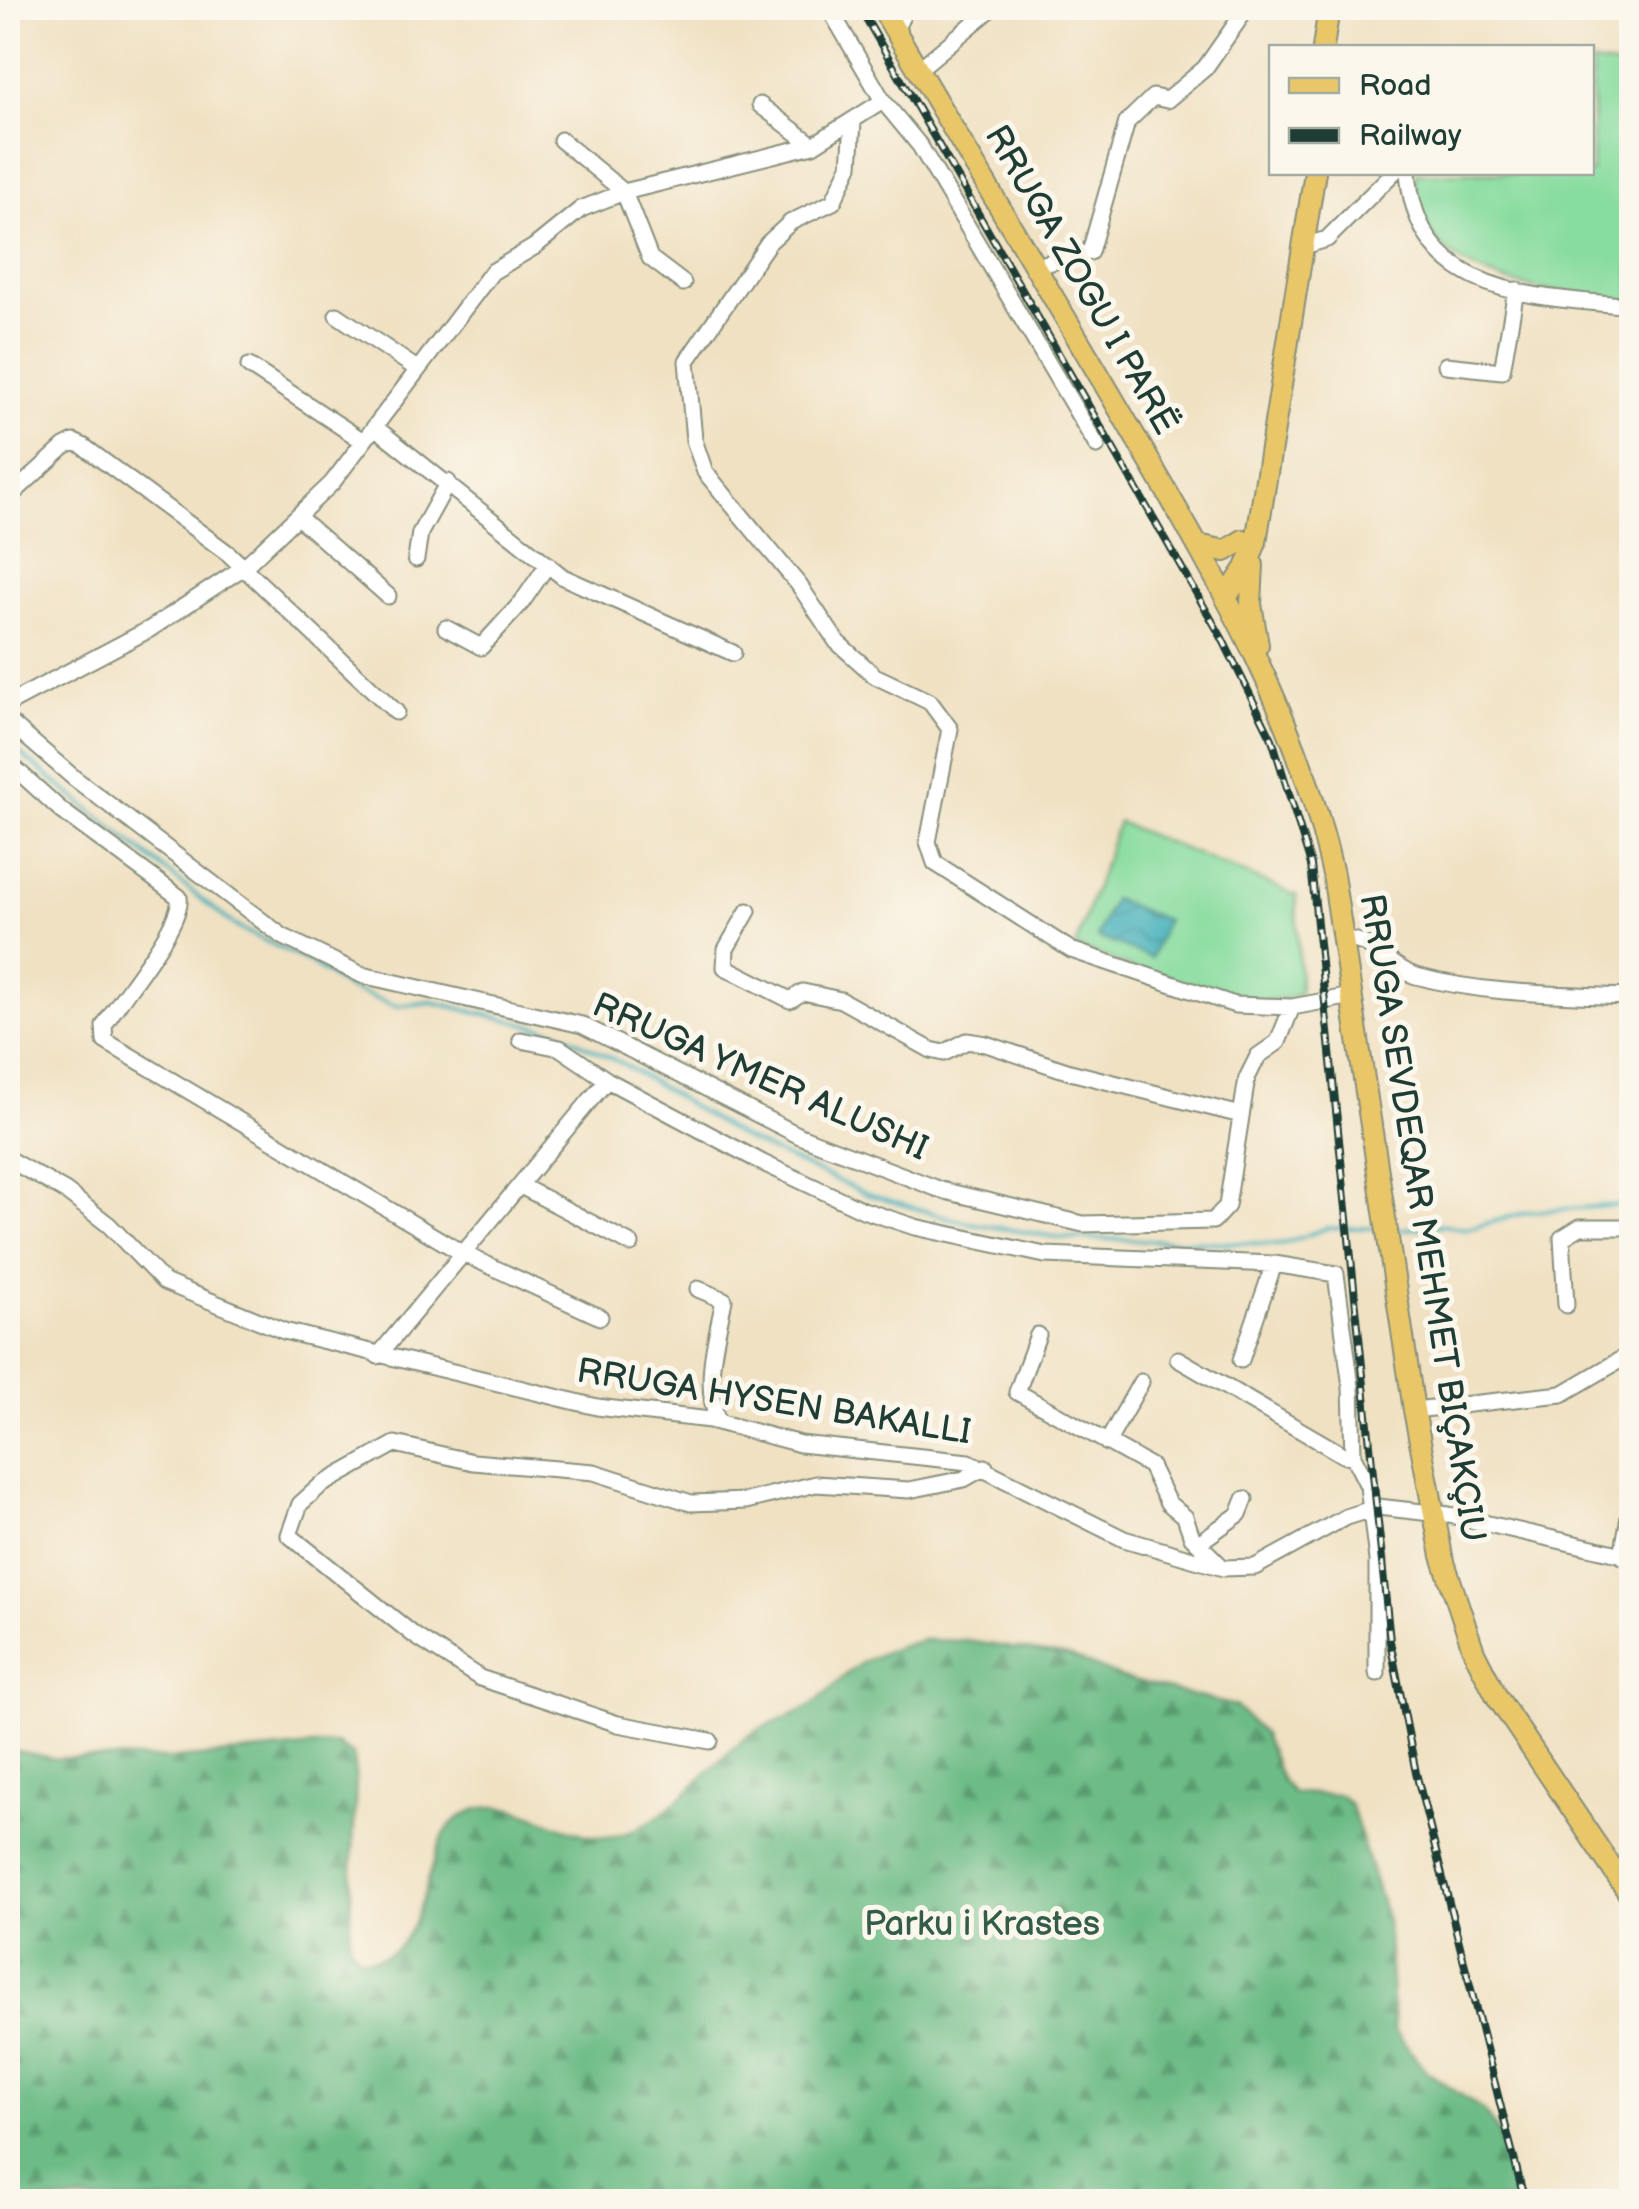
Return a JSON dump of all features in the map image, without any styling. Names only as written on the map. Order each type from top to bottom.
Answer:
[{"type":"main road","name":"RRUGA ZOGU I PARË","points":[[882,8],[1224,591]]},
{"type":"main road","points":[[1323,45],[1329,8]]},
{"type":"main road","points":[[1336,45],[1342,8]]},
{"type":"main road","points":[[1259,657],[1250,541],[1302,175]]},
{"type":"main road","points":[[1224,591],[1250,541],[1316,175]]},
{"type":"main road","points":[[1198,545],[1225,551],[1250,541]]},
{"type":"main road","name":"RRUGA SEVDEQAR MEHMET BIÇAKÇIU","points":[[1224,591],[1259,657],[1316,803],[1343,940],[1414,1410],[1448,1572],[1482,1667],[1630,1898]]},
{"type":"street","points":[[829,8],[883,101],[920,146],[1097,446]]},
{"type":"street","points":[[895,30],[906,8]]},
{"type":"street","points":[[920,68],[992,8]]},
{"type":"street","points":[[1036,266],[1090,252],[1127,122],[1153,97],[1168,100],[1206,68],[1247,8]]},
{"type":"street","points":[[8,704],[150,629],[244,567],[298,517],[363,442],[492,272],[534,248],[581,208],[624,192],[813,146],[883,101]]},
{"type":"street","points":[[760,105],[813,146]]},
{"type":"street","points":[[853,122],[850,166],[833,202],[791,222],[768,243],[687,361],[694,440],[705,472],[798,585],[837,642],[875,676],[930,702],[948,722],[950,729],[928,842],[936,863],[1071,950],[1235,1005],[1292,1007],[1352,996]]},
{"type":"street","points":[[561,140],[624,192],[650,258],[683,282]]},
{"type":"street","points":[[1304,246],[1327,239],[1391,175]]},
{"type":"street","points":[[1409,175],[1415,212],[1436,251],[1476,280],[1516,290],[1632,306]]},
{"type":"street","points":[[1446,365],[1502,371],[1516,290]]},
{"type":"street","points":[[337,315],[417,369]]},
{"type":"street","points":[[249,366],[363,442]]},
{"type":"street","points":[[375,427],[578,586],[734,654]]},
{"type":"street","points":[[8,498],[74,442],[244,567],[396,712]]},
{"type":"street","points":[[416,559],[420,533],[448,482]]},
{"type":"street","points":[[298,517],[388,596]]},
{"type":"street","points":[[446,628],[481,648],[522,602],[548,564]]},
{"type":"street","name":"RRUGA YMER ALUSHI","points":[[8,721],[74,778],[282,936],[316,954],[362,975],[582,1025],[800,1136],[941,1190],[1082,1224],[1213,1221],[1227,1206],[1247,1078],[1258,1056],[1278,1042],[1292,1007]]},
{"type":"street","points":[[8,762],[62,811],[180,897],[181,906],[170,927],[100,1032],[105,1041],[462,1253],[600,1318]]},
{"type":"street","points":[[748,911],[726,949],[725,967],[790,1000],[803,992],[840,1000],[931,1050],[944,1052],[967,1041],[986,1044],[1070,1072],[1241,1115]]},
{"type":"street","points":[[1343,940],[1359,940],[1398,969],[1441,982],[1632,997]]},
{"type":"street","points":[[520,1040],[560,1048],[607,1080],[798,1181],[863,1210],[943,1235],[1045,1255],[1274,1264],[1322,1269],[1339,1278],[1354,1415],[1353,1456],[1368,1486],[1377,1560],[1377,1672]]},
{"type":"street","points":[[378,1356],[607,1080]]},
{"type":"street","name":"RRUGA HYSEN BAKALLI","points":[[8,1159],[65,1191],[109,1225],[150,1272],[181,1290],[284,1331],[597,1407],[718,1422],[800,1444],[947,1458],[986,1467],[1124,1539],[1223,1568],[1254,1567],[1369,1509],[1433,1512],[1627,1556]]},
{"type":"street","points":[[520,1186],[631,1244]]},
{"type":"street","points":[[1566,1305],[1562,1238],[1580,1227],[1632,1227]]},
{"type":"street","points":[[1241,1360],[1274,1264]]},
{"type":"street","points":[[698,1289],[724,1300],[711,1367],[710,1403],[718,1422]]},
{"type":"street","points":[[1038,1335],[1016,1392],[1150,1466],[1168,1503],[1185,1517],[1192,1537],[1223,1568]]},
{"type":"street","points":[[1414,1410],[1562,1394],[1632,1352]]},
{"type":"street","points":[[1178,1359],[1344,1455],[1353,1456]]},
{"type":"street","points":[[1108,1443],[1141,1382]]},
{"type":"street","points":[[710,1741],[618,1724],[480,1678],[444,1658],[289,1534],[300,1504],[348,1467],[394,1444],[482,1464],[594,1472],[691,1503],[746,1501],[816,1484],[909,1490],[964,1479],[986,1467]]},
{"type":"street","points":[[1200,1542],[1239,1514],[1245,1499]]},
{"type":"street","points":[[1627,1556],[1632,1500]]},
{"type":"green space","points":[[1594,63],[1631,68],[1631,302],[1562,293],[1491,276],[1461,261],[1436,240],[1421,211],[1416,175],[1594,175]]},
{"type":"green space","points":[[1118,822],[1296,895],[1300,993],[1278,1000],[1220,995],[1156,977],[1075,947]]},
{"type":"green space","name":"Parku i Krastes","points":[[922,1640],[967,1641],[1071,1657],[1121,1678],[1235,1706],[1262,1733],[1282,1781],[1293,1793],[1340,1795],[1350,1804],[1387,1921],[1394,2030],[1426,2071],[1483,2110],[1497,2131],[1515,2201],[8,2201],[8,1749],[51,1758],[176,1759],[336,1744],[352,1754],[356,1780],[349,1943],[358,1957],[381,1957],[398,1947],[411,1929],[444,1835],[454,1822],[476,1810],[498,1807],[584,1834],[605,1837],[627,1833],[663,1813],[751,1734],[813,1704],[869,1659]]},
{"type":"water","points":[[1113,899],[1166,920],[1151,958],[1097,937]]},
{"type":"waterway","points":[[8,744],[235,926],[311,963],[348,988],[396,1006],[432,1002],[559,1032],[625,1065],[741,1137],[866,1194],[964,1222],[1061,1238],[1282,1244],[1327,1228],[1381,1228]]},
{"type":"waterway","points":[[1396,1230],[1443,1225],[1467,1229],[1528,1212],[1632,1204]]},
{"type":"railway","points":[[860,8],[1222,638],[1272,739],[1311,865],[1390,1641],[1416,1773],[1525,2202]]}]
